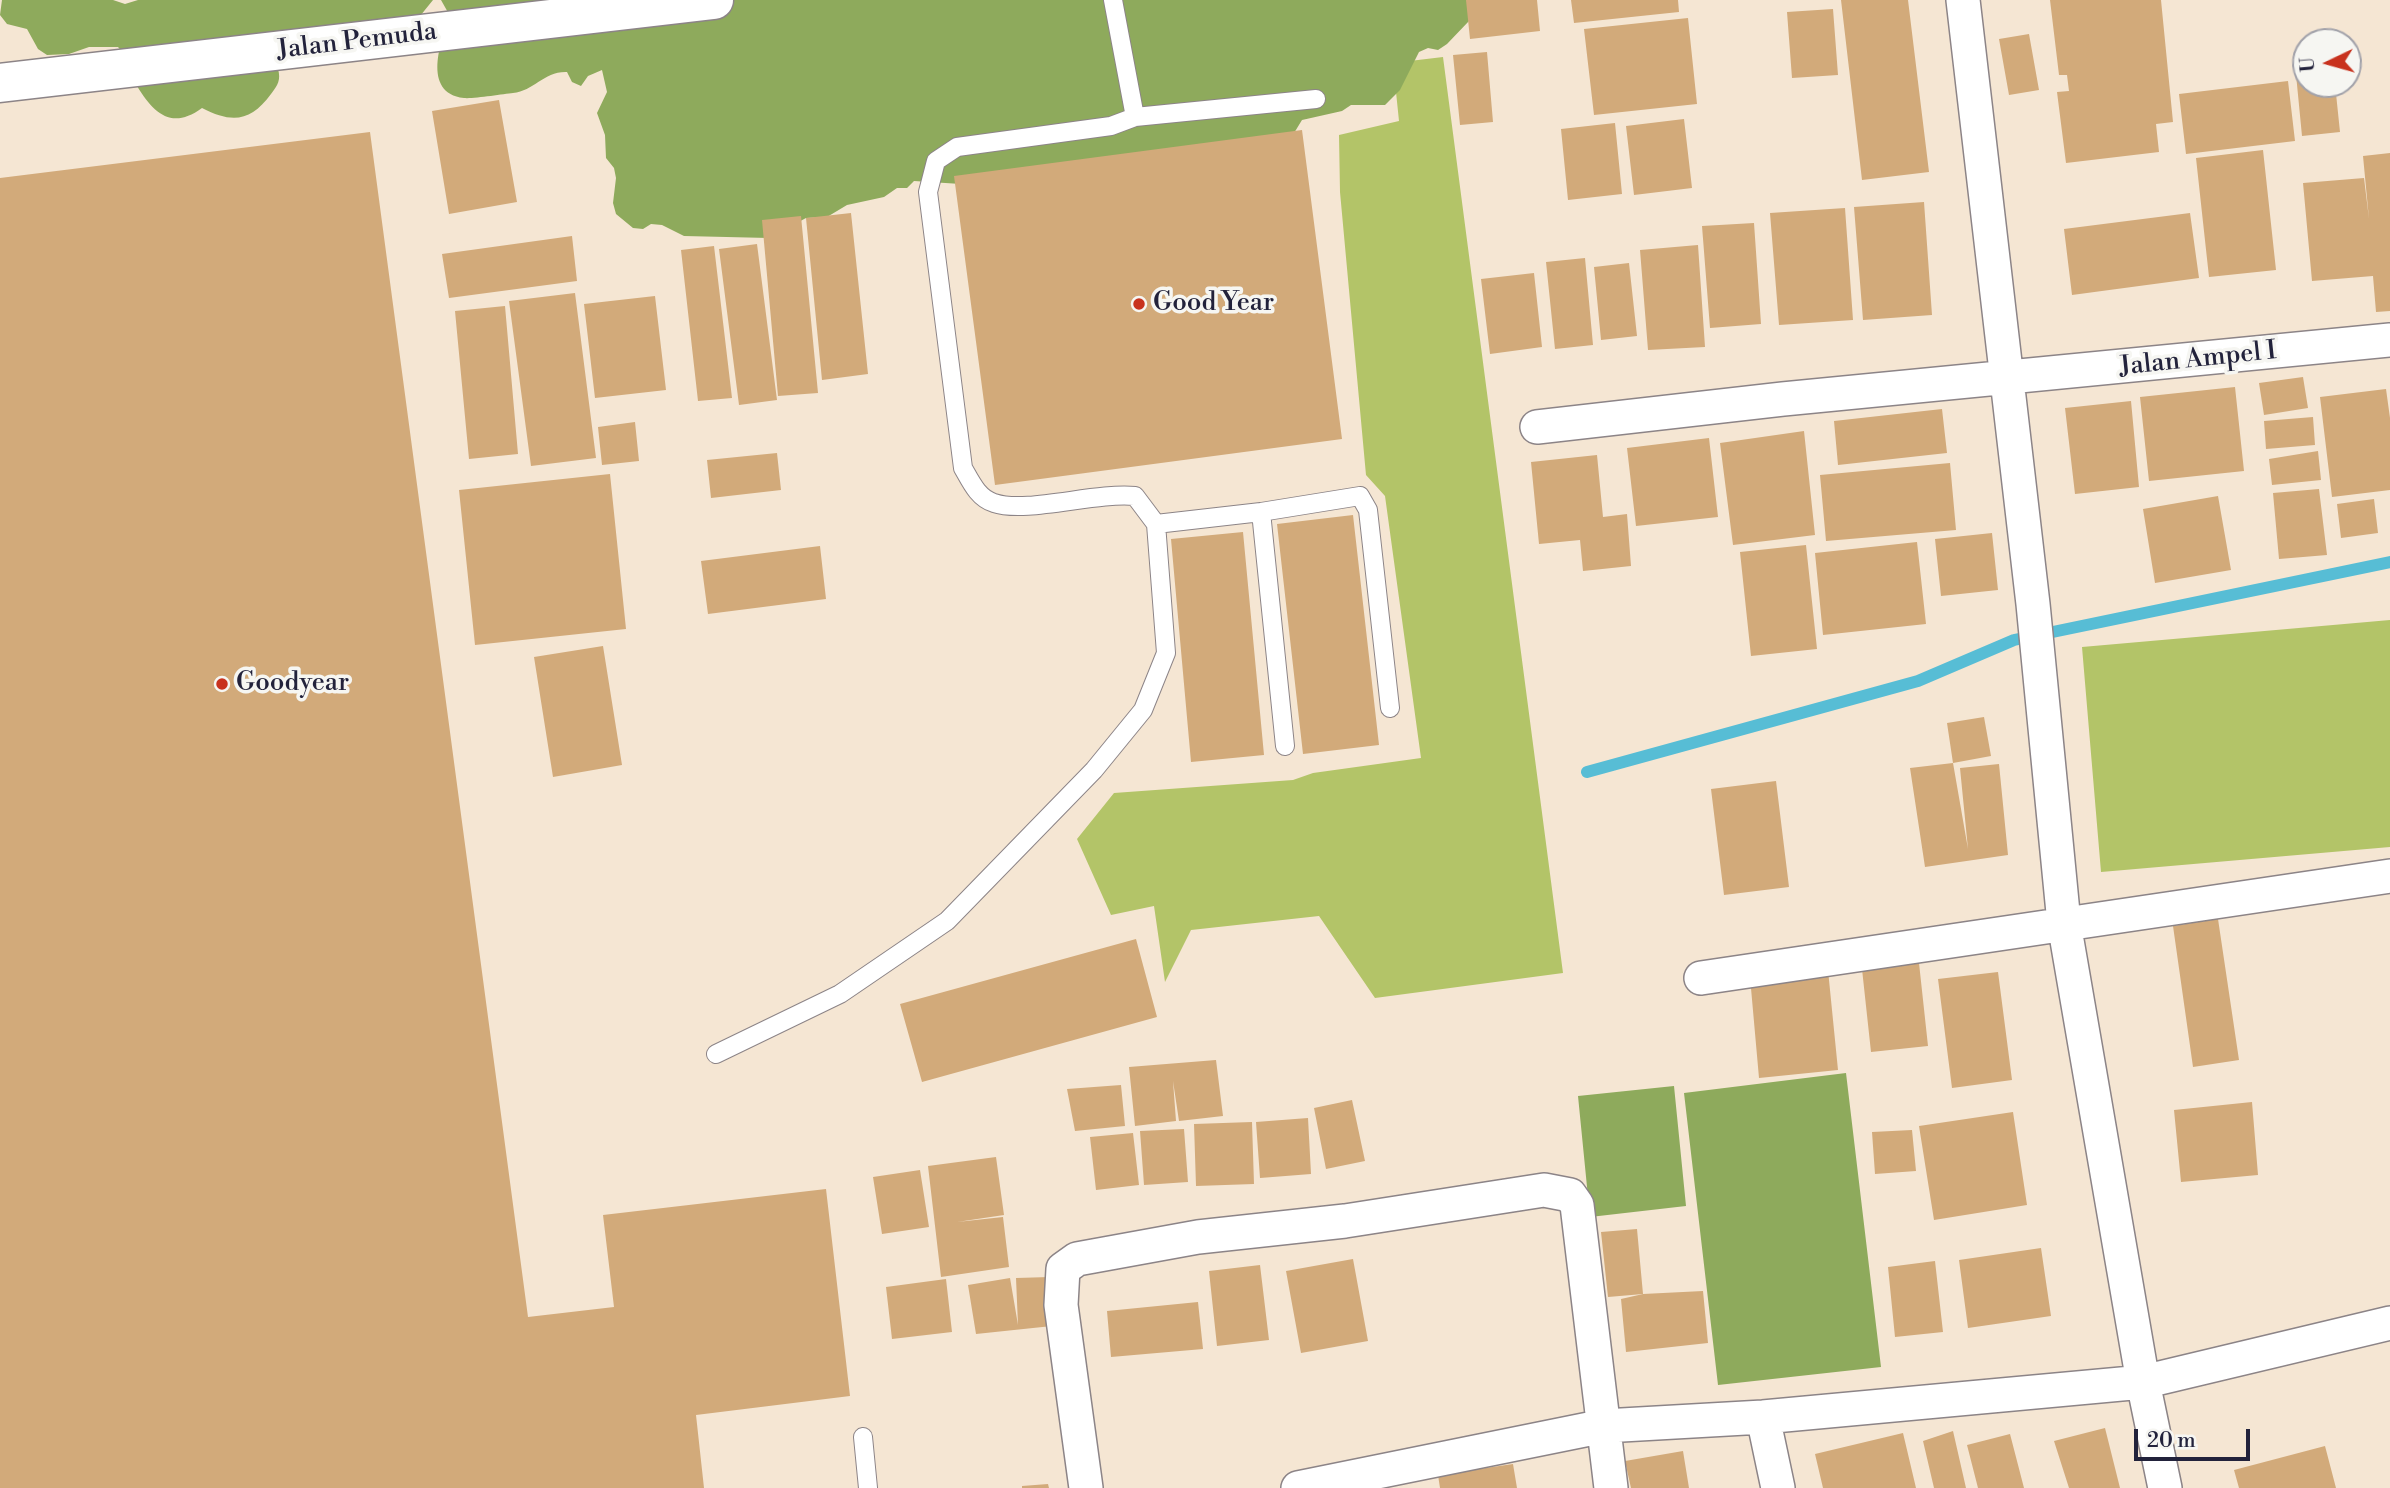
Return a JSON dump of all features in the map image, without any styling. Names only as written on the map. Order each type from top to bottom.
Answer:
[{"type":"main road","name":"Jalan Pemuda","points":[[0,83],[714,0]]},
{"type":"street","points":[[1964,0],[2044,703],[2064,923],[2143,1382],[2165,1488]]},
{"type":"street","name":"Jalan Ampel I","points":[[1537,427],[1783,399],[2390,340]]},
{"type":"street","points":[[1702,978],[2390,876]]},
{"type":"street","points":[[1086,1488],[1062,1305],[1063,1269],[1077,1259],[1198,1237],[1345,1221],[1544,1190],[1570,1195],[1577,1205],[1611,1488]]},
{"type":"street","points":[[1317,1487],[1604,1426],[1763,1417],[2143,1382],[2390,1323]]},
{"type":"street","points":[[1763,1417],[1778,1488]]},
{"type":"lane","points":[[1113,0],[1135,117]]},
{"type":"lane","points":[[716,1054],[840,994],[947,921],[1094,770],[1143,710],[1166,653],[1156,524],[1135,496],[1111,493],[1024,505],[995,503],[977,492],[963,468],[928,192],[936,161],[957,147],[1111,126],[1135,117],[1316,99]]},
{"type":"lane","points":[[1156,524],[1261,512],[1360,496],[1368,510],[1390,708]]},
{"type":"lane","points":[[1261,512],[1285,746]]},
{"type":"lane","points":[[863,1437],[868,1488]]},
{"type":"green space","points":[[2,0],[113,0],[125,4],[138,0],[433,0],[416,21],[278,69],[279,79],[275,88],[264,103],[249,115],[232,118],[202,108],[191,115],[173,118],[157,111],[143,96],[125,56],[118,47],[89,47],[69,54],[47,55],[38,49],[27,29],[7,24],[0,15]]},
{"type":"green space","points":[[441,0],[1498,0],[1469,21],[1438,50],[1428,48],[1419,52],[1400,90],[1385,105],[1351,105],[1342,111],[1302,120],[1291,138],[961,184],[914,181],[907,188],[897,188],[884,197],[847,205],[827,217],[806,218],[769,238],[684,236],[662,225],[651,224],[643,229],[633,228],[616,214],[613,203],[616,178],[614,168],[606,158],[605,135],[597,113],[607,92],[602,70],[588,76],[581,86],[572,82],[567,72],[552,75],[527,89],[513,93],[468,98],[451,94],[442,86],[438,76],[439,51],[450,16]]},
{"type":"green space","points":[[1443,57],[1563,973],[1375,998],[1319,916],[1191,930],[1165,982],[1154,906],[1111,915],[1077,839],[1114,793],[1293,780],[1313,773],[1421,758],[1385,496],[1366,475],[1340,192],[1339,135],[1399,121],[1393,63]]},
{"type":"green space","points":[[2390,620],[2390,847],[2101,872],[2082,647]]},
{"type":"green space","points":[[1846,1073],[1881,1367],[1718,1385],[1684,1093]]},
{"type":"green space","points":[[1674,1086],[1686,1206],[1590,1217],[1578,1096]]},
{"type":"building","points":[[1466,0],[1537,0],[1540,31],[1470,39]]},
{"type":"building","points":[[1571,0],[1678,0],[1679,12],[1574,23]]},
{"type":"building","points":[[1841,0],[1908,0],[1929,172],[1862,180]]},
{"type":"building","points":[[2050,0],[2161,0],[2173,122],[2156,124],[2159,152],[2066,163],[2057,92],[2069,91],[2067,75],[2059,75]]},
{"type":"building","points":[[1833,9],[1838,75],[1792,78],[1787,12]]},
{"type":"building","points":[[1688,18],[1697,104],[1594,115],[1584,29]]},
{"type":"building","points":[[2029,34],[2039,90],[2009,95],[1999,39]]},
{"type":"building","points":[[1487,52],[1493,122],[1460,125],[1453,55]]},
{"type":"building","points":[[2288,81],[2295,141],[2186,154],[2179,94]]},
{"type":"building","points":[[2298,98],[2336,98],[2340,132],[2302,136]]},
{"type":"building","points":[[499,100],[517,202],[449,214],[432,111]]},
{"type":"building","points":[[1684,119],[1692,188],[1634,195],[1626,126]]},
{"type":"building","points":[[1615,123],[1622,194],[1568,200],[1561,129]]},
{"type":"building","points":[[1302,130],[1342,439],[995,485],[954,176]]},
{"type":"building","name":"Goodyear","points":[[370,132],[528,1317],[614,1307],[603,1215],[826,1189],[850,1396],[696,1415],[704,1488],[0,1488],[0,178]]},
{"type":"building","points":[[2263,150],[2276,270],[2209,277],[2196,158]]},
{"type":"building","points":[[2390,153],[2390,311],[2376,312],[2373,276],[2312,281],[2303,183],[2364,178],[2369,219],[2363,156]]},
{"type":"building","points":[[1924,202],[1932,315],[1863,320],[1854,207]]},
{"type":"building","points":[[1845,208],[1853,320],[1779,325],[1770,213]]},
{"type":"building","points":[[851,213],[868,374],[822,380],[806,218]]},
{"type":"building","points":[[2190,213],[2199,278],[2072,295],[2064,229]]},
{"type":"building","points":[[801,216],[818,393],[778,396],[762,220]]},
{"type":"building","points":[[1754,223],[1761,324],[1710,328],[1702,226]]},
{"type":"building","points":[[572,236],[577,281],[449,298],[442,254]]},
{"type":"building","points":[[757,244],[777,400],[739,405],[719,249]]},
{"type":"building","points":[[1698,245],[1705,347],[1648,350],[1640,250]]},
{"type":"building","points":[[714,246],[732,398],[698,401],[681,250]]},
{"type":"building","points":[[1585,258],[1593,345],[1555,349],[1546,262]]},
{"type":"building","points":[[1629,263],[1637,336],[1601,340],[1594,267]]},
{"type":"building","points":[[1534,273],[1542,347],[1490,354],[1481,279]]},
{"type":"building","points":[[575,293],[596,458],[531,466],[509,301]]},
{"type":"building","points":[[655,296],[666,390],[595,398],[584,304]]},
{"type":"building","points":[[505,306],[518,454],[469,459],[455,311]]},
{"type":"building","points":[[2303,377],[2308,408],[2264,415],[2259,383]]},
{"type":"building","points":[[2235,387],[2244,471],[2149,481],[2140,397]]},
{"type":"building","points":[[2386,389],[2390,418],[2390,490],[2332,497],[2320,397]]},
{"type":"building","points":[[2131,401],[2139,487],[2075,494],[2065,408]]},
{"type":"building","points":[[1942,409],[1947,453],[1838,465],[1834,421]]},
{"type":"building","points":[[2313,417],[2315,445],[2266,449],[2264,421]]},
{"type":"building","points":[[635,422],[639,461],[602,465],[598,427]]},
{"type":"building","points":[[1804,431],[1815,535],[1733,545],[1720,443]]},
{"type":"building","points":[[1709,438],[1718,517],[1636,526],[1627,448]]},
{"type":"building","points":[[2318,451],[2321,480],[2272,485],[2269,459]]},
{"type":"building","points":[[777,453],[781,490],[711,498],[707,460]]},
{"type":"building","points":[[1597,455],[1603,517],[1627,514],[1631,566],[1583,571],[1580,540],[1539,544],[1531,462]]},
{"type":"building","points":[[1950,463],[1956,530],[1826,541],[1820,475]]},
{"type":"building","points":[[610,474],[626,629],[475,645],[459,490]]},
{"type":"building","points":[[2319,489],[2327,555],[2279,559],[2273,493]]},
{"type":"building","points":[[2218,496],[2231,570],[2155,583],[2143,509]]},
{"type":"building","points":[[2374,499],[2378,533],[2341,538],[2337,504]]},
{"type":"building","points":[[1353,515],[1379,745],[1303,754],[1277,524]]},
{"type":"building","points":[[1243,532],[1264,755],[1191,762],[1171,539]]},
{"type":"building","points":[[1992,533],[1998,590],[1941,596],[1935,539]]},
{"type":"building","points":[[1917,542],[1926,624],[1823,635],[1815,553]]},
{"type":"building","points":[[1806,545],[1817,649],[1751,656],[1740,552]]},
{"type":"building","points":[[820,546],[826,599],[708,614],[701,561]]},
{"type":"building","points":[[603,646],[622,765],[553,777],[534,657]]},
{"type":"building","points":[[1984,717],[1991,756],[1953,763],[1947,723]]},
{"type":"building","points":[[1953,763],[1968,849],[1960,768],[1999,764],[2008,855],[1925,867],[1910,768]]},
{"type":"building","points":[[1776,781],[1789,887],[1724,895],[1711,789]]},
{"type":"building","points":[[2218,919],[2239,1060],[2193,1067],[2173,926]]},
{"type":"building","points":[[1136,939],[1157,1017],[922,1082],[900,1004]]},
{"type":"building","points":[[1919,963],[1928,1046],[1871,1052],[1862,969]]},
{"type":"building","points":[[1828,970],[1838,1070],[1759,1078],[1750,977]]},
{"type":"building","points":[[1998,972],[2012,1080],[1952,1088],[1938,979]]},
{"type":"building","points":[[1216,1060],[1223,1116],[1179,1121],[1173,1081],[1176,1121],[1135,1126],[1129,1067]]},
{"type":"building","points":[[1121,1085],[1125,1126],[1075,1131],[1067,1089]]},
{"type":"building","points":[[1352,1100],[1365,1161],[1326,1169],[1314,1108]]},
{"type":"building","points":[[2252,1102],[2258,1175],[2181,1182],[2174,1110]]},
{"type":"building","points":[[2013,1112],[2027,1205],[1934,1220],[1919,1126]]},
{"type":"building","points":[[1308,1118],[1311,1174],[1260,1178],[1256,1122]]},
{"type":"building","points":[[1252,1122],[1254,1184],[1196,1186],[1194,1124]]},
{"type":"building","points":[[1184,1129],[1188,1182],[1144,1185],[1140,1131]]},
{"type":"building","points":[[1912,1130],[1916,1171],[1875,1174],[1872,1132]]},
{"type":"building","points":[[1133,1133],[1139,1185],[1096,1190],[1090,1137]]},
{"type":"building","points":[[996,1157],[1004,1215],[957,1222],[1003,1217],[1009,1267],[941,1277],[928,1166]]},
{"type":"building","points":[[920,1170],[929,1227],[882,1234],[873,1177]]},
{"type":"building","points":[[1637,1229],[1643,1294],[1608,1297],[1601,1232]]},
{"type":"building","points":[[2041,1248],[2051,1316],[1968,1328],[1959,1260]]},
{"type":"building","points":[[1353,1259],[1368,1341],[1301,1353],[1286,1271]]},
{"type":"building","points":[[1935,1261],[1943,1332],[1895,1337],[1888,1267]]},
{"type":"building","points":[[1260,1265],[1269,1340],[1217,1346],[1209,1271]]},
{"type":"building","points":[[1050,1277],[1052,1326],[976,1334],[968,1285],[1010,1278],[1018,1325],[1016,1278]]},
{"type":"building","points":[[946,1279],[952,1332],[892,1339],[886,1287]]},
{"type":"building","points":[[1703,1291],[1708,1343],[1626,1352],[1621,1299],[1643,1294]]},
{"type":"building","points":[[1198,1302],[1203,1349],[1111,1357],[1107,1311]]},
{"type":"building","points":[[2105,1428],[2120,1488],[2069,1488],[2054,1441]]},
{"type":"building","points":[[1953,1431],[1966,1488],[1934,1488],[1923,1441]]},
{"type":"building","points":[[1903,1433],[1916,1488],[1823,1488],[1815,1454]]},
{"type":"building","points":[[2010,1434],[2024,1488],[1978,1488],[1967,1445]]},
{"type":"building","points":[[2325,1446],[2336,1488],[2239,1488],[2234,1470]]},
{"type":"building","points":[[1683,1451],[1689,1488],[1631,1488],[1625,1461]]},
{"type":"building","points":[[1513,1464],[1517,1488],[1440,1488],[1438,1475]]},
{"type":"building","points":[[1048,1484],[1049,1488],[1022,1488],[1022,1486]]},
{"type":"waterway","points":[[1587,772],[1918,681],[2014,640],[2390,562]]},
{"type":"place","name":"Good Year","points":[[1139,304]]},
{"type":"place","name":"Goodyear","points":[[222,684]]}]
